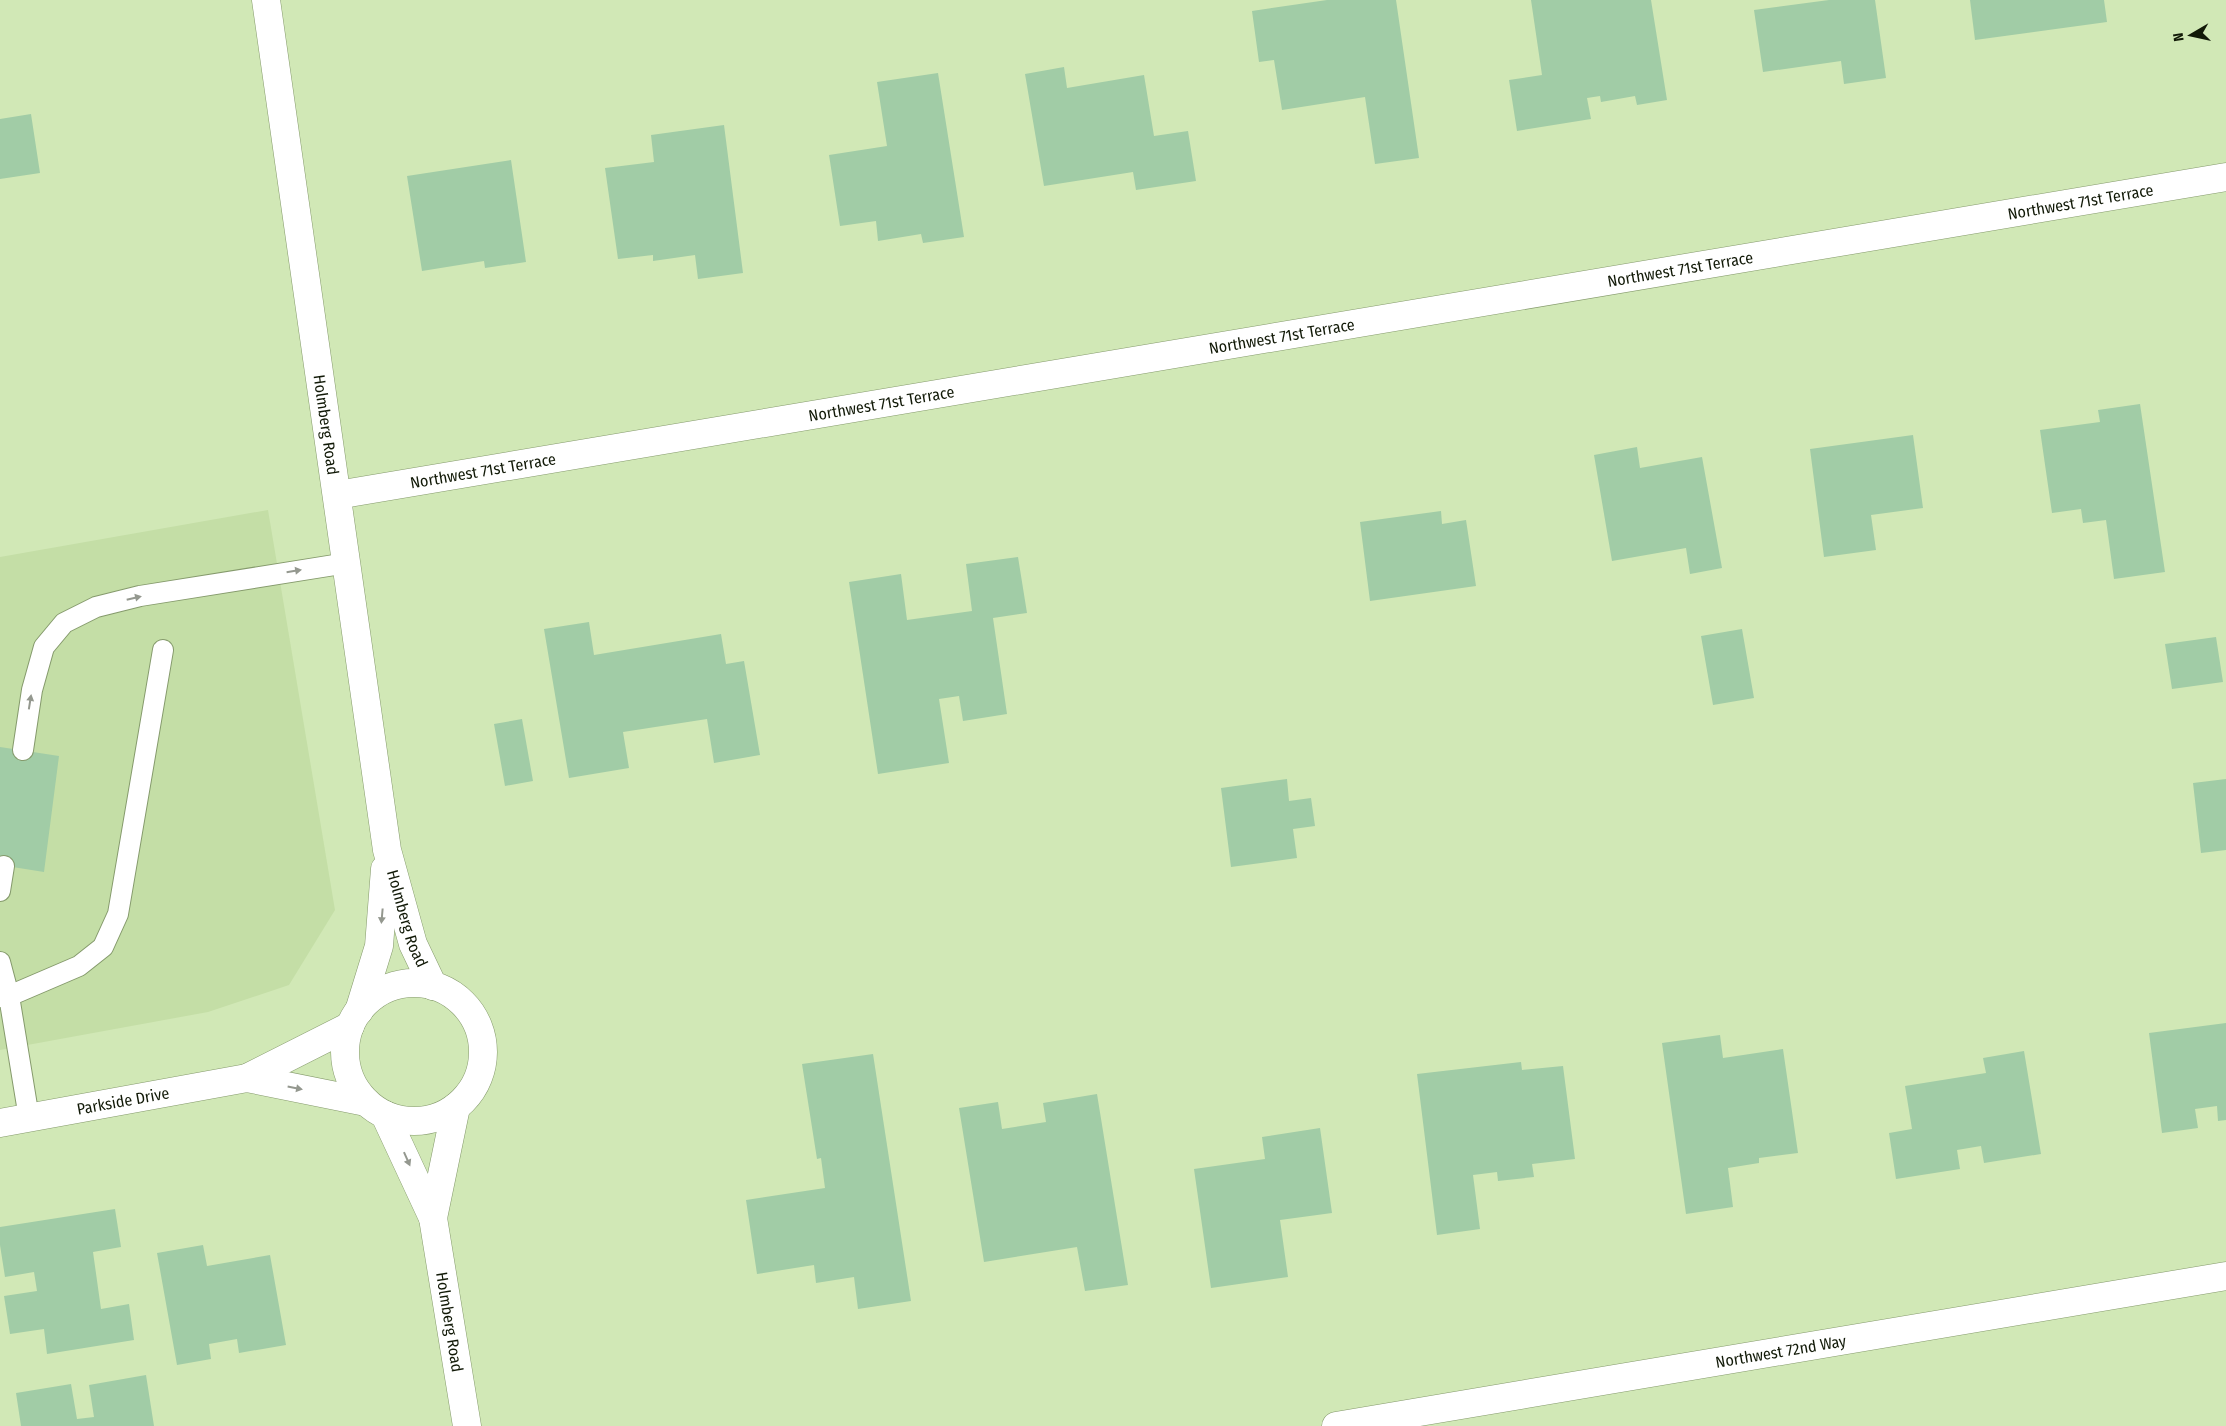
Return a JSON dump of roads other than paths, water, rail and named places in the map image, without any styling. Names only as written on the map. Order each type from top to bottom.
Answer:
[{"type":"street","name":"Holmberg Road","points":[[266,0],[387,850],[413,944],[433,986]]},
{"type":"street","name":"Northwest 71st Terrace","points":[[337,495],[2226,177]]},
{"type":"street","name":"Holmberg Road","points":[[354,1019],[379,946],[387,850]]},
{"type":"street","points":[[412,983],[433,986],[453,995],[469,1010],[479,1029],[483,1050],[480,1072],[471,1092],[456,1107],[440,1116],[422,1121],[403,1121],[376,1109],[354,1085],[347,1067],[346,1046],[354,1019],[373,997],[392,987],[412,983]]},
{"type":"street","name":"Parkside Drive","points":[[0,1123],[247,1078],[354,1019]]},
{"type":"street","name":"Parkside Drive","points":[[247,1078],[376,1109]]},
{"type":"street","name":"Holmberg Road","points":[[433,1218],[456,1107]]},
{"type":"street","name":"Holmberg Road","points":[[376,1109],[433,1218],[467,1426]]},
{"type":"street","name":"Northwest 72nd Way","points":[[1336,1426],[2226,1276]]},
{"type":"lane","points":[[23,750],[32,690],[44,647],[64,623],[96,607],[140,596],[347,563]]},
{"type":"lane","points":[[3,994],[79,966],[104,947],[118,914],[163,650]]},
{"type":"lane","points":[[0,892],[4,866]]},
{"type":"lane","points":[[0,962],[3,994],[29,1118]]}]
